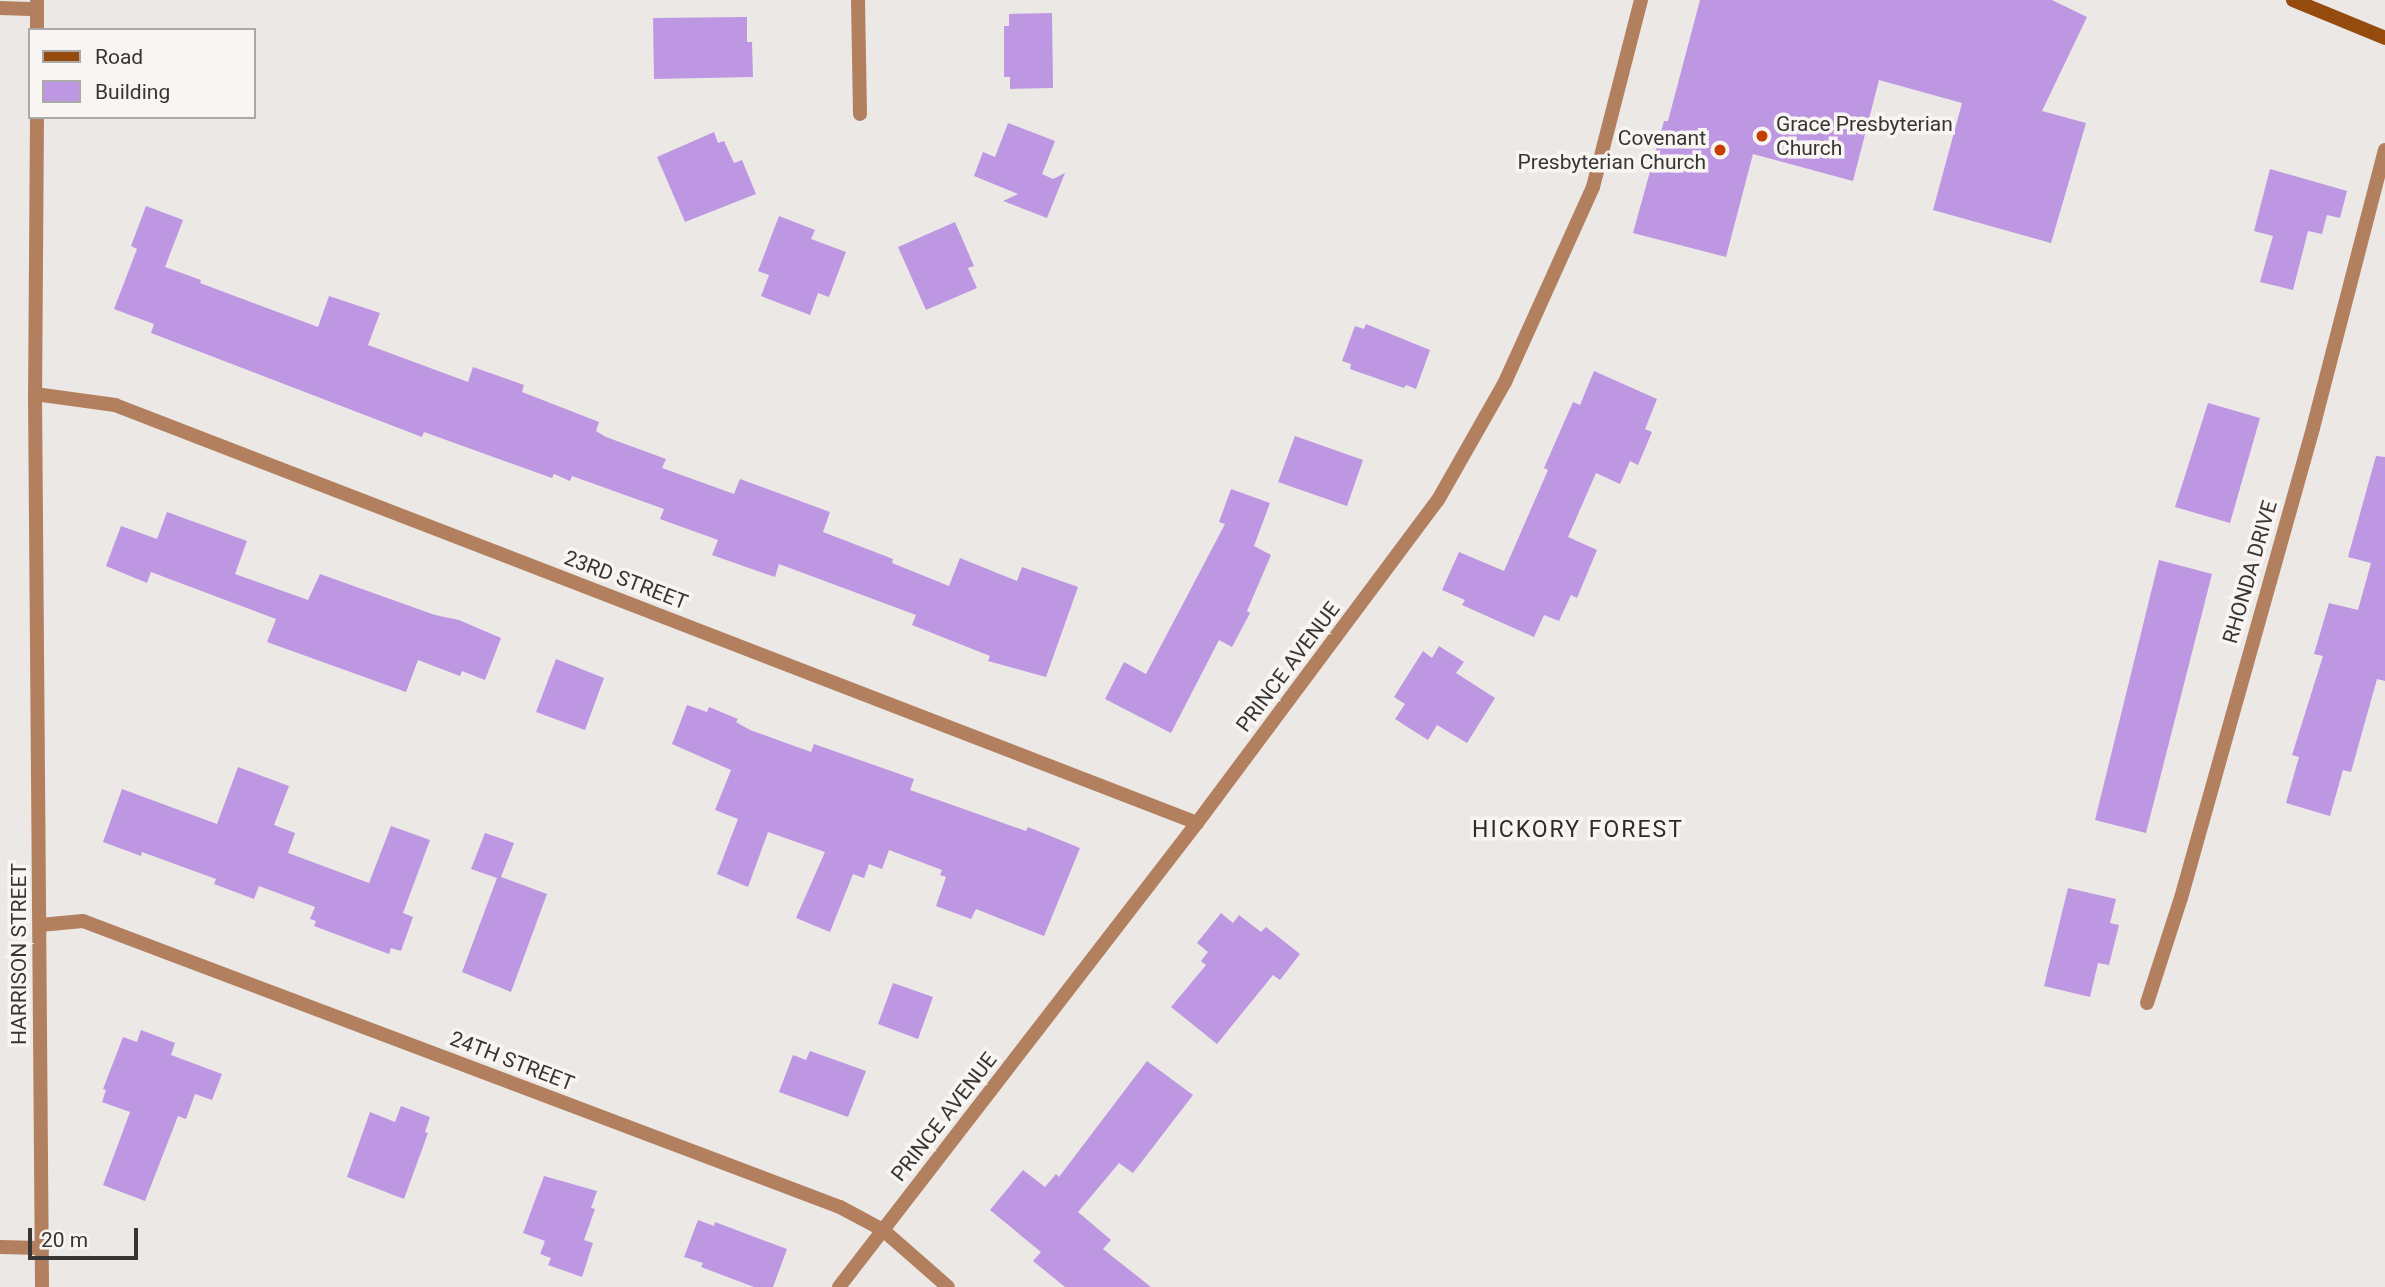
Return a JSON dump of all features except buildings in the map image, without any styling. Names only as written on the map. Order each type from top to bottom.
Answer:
[{"type":"main road","points":[[2294,0],[2385,38]]},
{"type":"street","points":[[858,0],[860,114]]},
{"type":"street","name":"PRINCE AVENUE","points":[[839,1287],[1197,823],[1438,500],[1504,382],[1593,187],[1641,0]]},
{"type":"street","points":[[0,8],[37,4],[37,28]]},
{"type":"street","name":"HARRISON STREET","points":[[37,119],[35,394],[42,1287]]},
{"type":"street","name":"RHONDA DRIVE","points":[[2147,1003],[2181,898],[2313,428],[2385,150]]},
{"type":"street","name":"23RD STREET","points":[[35,394],[115,405],[1197,823]]},
{"type":"street","name":"24TH STREET","points":[[40,925],[83,921],[840,1207],[883,1230],[948,1287]]},
{"type":"street","points":[[0,1247],[42,1248]]},
{"type":"place","name":"Grace Presbyterian Church","points":[[1762,136]]},
{"type":"place","name":"Covenant Presbyterian Church","points":[[1720,150]]},
{"type":"district","name":"HICKORY FOREST","points":[[1578,830]]}]
